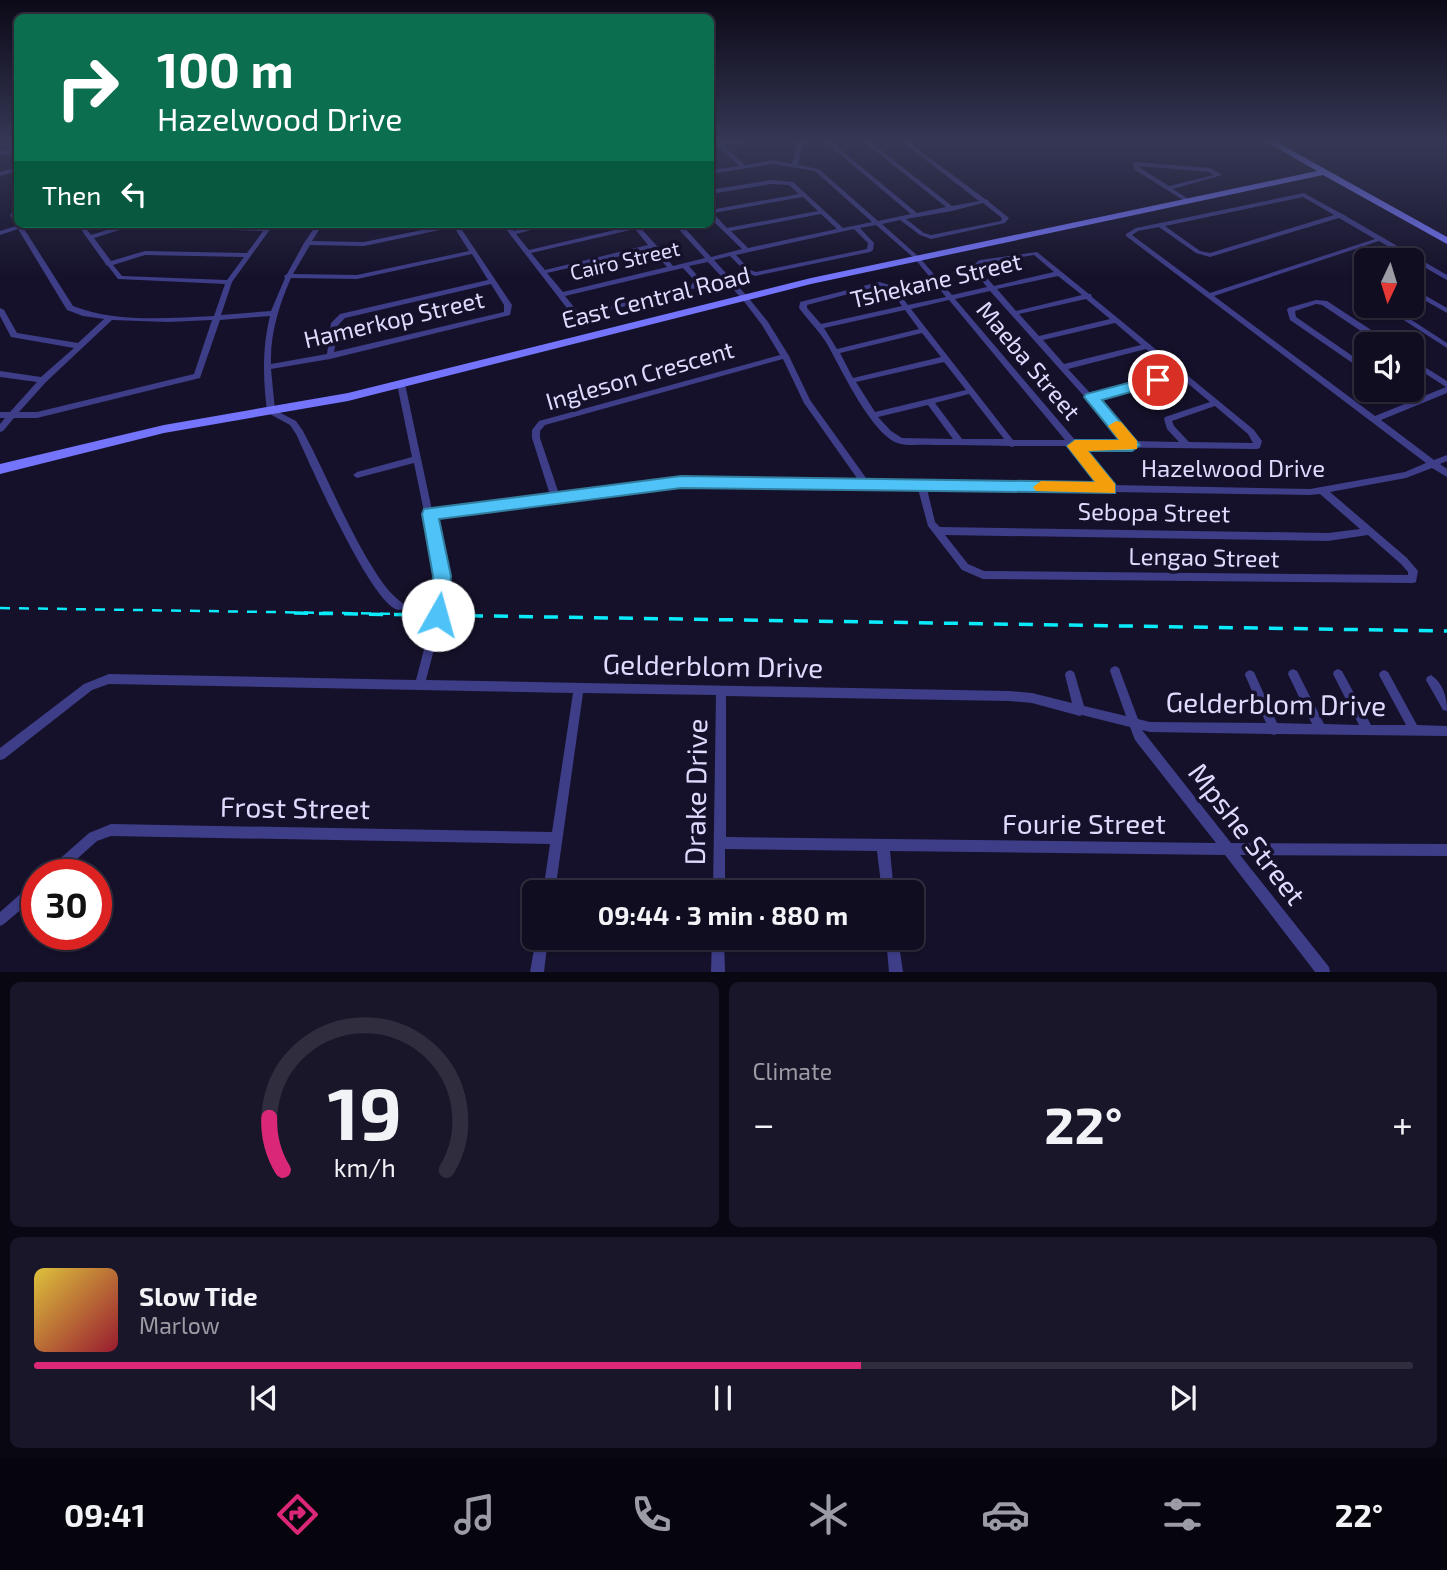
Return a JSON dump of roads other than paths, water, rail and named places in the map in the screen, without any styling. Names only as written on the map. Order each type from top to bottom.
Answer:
[{"type":"main road","points":[[1350,186],[1447,241]]},
{"type":"street","points":[[714,191],[744,186]]},
{"type":"street","points":[[795,186],[842,230]]},
{"type":"street","name":"Maeba Street","points":[[836,186],[917,258],[1110,488]]},
{"type":"street","points":[[881,186],[917,216]]},
{"type":"street","points":[[923,186],[952,209]]},
{"type":"street","points":[[902,219],[924,235],[934,237],[996,224],[1006,219],[966,186]]},
{"type":"street","points":[[1166,186],[1188,201]]},
{"type":"street","points":[[1169,188],[1175,186]]},
{"type":"street","name":"East Central Road","points":[[0,469],[164,429],[328,401],[917,258],[1257,186]]},
{"type":"street","points":[[714,212],[804,195]]},
{"type":"street","points":[[1447,278],[1341,215],[1301,195],[1136,230],[1128,235],[1447,474]]},
{"type":"street","name":"Cairo Street","points":[[560,295],[746,250],[986,201]]},
{"type":"street","points":[[726,230],[822,212]]},
{"type":"street","points":[[1160,225],[1198,252],[1210,255],[1341,215]]},
{"type":"street","points":[[714,217],[746,250]]},
{"type":"street","points":[[20,228],[70,308],[111,317],[215,320],[273,313]]},
{"type":"street","points":[[83,228],[117,277],[229,282]]},
{"type":"street","points":[[90,237],[120,228]]},
{"type":"street","points":[[0,415],[44,413],[194,378],[202,370],[215,320],[229,282],[268,228]]},
{"type":"street","points":[[317,228],[287,276],[273,313],[267,340],[271,411],[293,423],[300,433],[371,573],[388,599],[400,606]]},
{"type":"street","points":[[307,243],[364,244],[437,228]]},
{"type":"street","name":"Hamerkop Street","points":[[267,367],[330,356],[505,314],[509,310],[509,304],[458,228]]},
{"type":"street","points":[[508,228],[573,313],[579,314],[694,287],[698,280],[684,265]]},
{"type":"street","points":[[512,233],[534,228]]},
{"type":"street","points":[[527,252],[628,228]]},
{"type":"street","points":[[638,228],[671,268]]},
{"type":"street","name":"Ingleson Crescent","points":[[681,228],[745,298],[785,356],[807,401],[866,484]]},
{"type":"street","points":[[731,254],[748,271],[755,274],[870,250],[871,243],[856,228]]},
{"type":"street","points":[[1208,296],[1380,239]]},
{"type":"street","points":[[543,272],[654,246]]},
{"type":"street","points":[[287,276],[357,277],[473,252]]},
{"type":"street","points":[[1012,444],[891,287],[883,284],[811,300],[803,307],[820,327],[850,381],[875,415],[891,436],[905,442],[1075,446],[1257,446],[1256,437],[1089,296],[1041,257],[1030,252],[975,264],[975,270],[1132,445]]},
{"type":"street","points":[[108,264],[145,253],[248,255]]},
{"type":"street","name":"Tshekane Street","points":[[820,327],[1060,273]]},
{"type":"street","points":[[330,356],[335,323],[343,316],[493,281]]},
{"type":"street","points":[[1015,313],[1089,296]]},
{"type":"street","points":[[1424,297],[1447,311]]},
{"type":"street","points":[[1354,361],[1293,318],[1291,310],[1312,303],[1324,303],[1368,332]]},
{"type":"street","points":[[0,310],[14,335],[79,346]]},
{"type":"street","points":[[0,429],[43,380],[111,317]]},
{"type":"street","points":[[1404,318],[1447,346]]},
{"type":"street","points":[[1038,339],[1117,320]]},
{"type":"street","points":[[835,352],[924,330]]},
{"type":"street","points":[[1064,367],[1148,346]]},
{"type":"street","name":"Ingleson Crescent","points":[[555,497],[536,438],[536,430],[542,424],[785,356]]},
{"type":"street","points":[[850,381],[946,359]]},
{"type":"street","points":[[1376,419],[1447,387],[1424,370]]},
{"type":"street","points":[[0,374],[43,380]]},
{"type":"street","points":[[1091,397],[1181,374]]},
{"type":"street","points":[[401,384],[443,585],[421,684]]},
{"type":"street","points":[[875,415],[971,391]]},
{"type":"street","points":[[930,402],[961,443]]},
{"type":"street","points":[[1188,446],[1167,423],[1168,419],[1216,403]]},
{"type":"street","name":"Hazelwood Drive","points":[[430,514],[681,482],[1323,491],[1406,475],[1447,458]]},
{"type":"street","points":[[357,475],[417,460]]},
{"type":"street","name":"Lengao Street","points":[[921,485],[928,517],[965,567],[983,575],[1183,579],[1413,579],[1409,566],[1323,491]]},
{"type":"street","name":"Sebopa Street","points":[[937,530],[1328,537],[1370,531]]},
{"type":"street","name":"Mpshe Street","points":[[1115,671],[1133,724],[1324,971]]},
{"type":"street","points":[[1293,674],[1321,730]]},
{"type":"street","points":[[1338,674],[1368,730]]},
{"type":"street","points":[[1070,675],[1080,711]]},
{"type":"street","points":[[1384,675],[1414,730]]},
{"type":"street","points":[[1250,676],[1274,730]]},
{"type":"street","name":"Gelderblom Drive","points":[[0,755],[88,687],[109,679],[1009,696],[1133,724],[1274,730],[1447,731]]},
{"type":"street","points":[[1432,680],[1447,706]]},
{"type":"street","points":[[550,880],[579,687]]},
{"type":"street","name":"Drake Drive","points":[[719,880],[722,692]]},
{"type":"street","name":"Frost Street","points":[[68,859],[93,837],[105,830],[119,829],[555,838]]},
{"type":"street","name":"Fourie Street","points":[[720,843],[883,847],[1447,850]]},
{"type":"street","points":[[883,847],[887,880]]},
{"type":"street","points":[[0,920],[21,901]]},
{"type":"street","points":[[537,971],[540,950]]},
{"type":"street","points":[[718,950],[718,971]]},
{"type":"street","points":[[893,950],[896,971]]},
{"type":"railway","points":[[0,608],[404,614]]},
{"type":"railway","points":[[294,613],[1447,631]]}]
